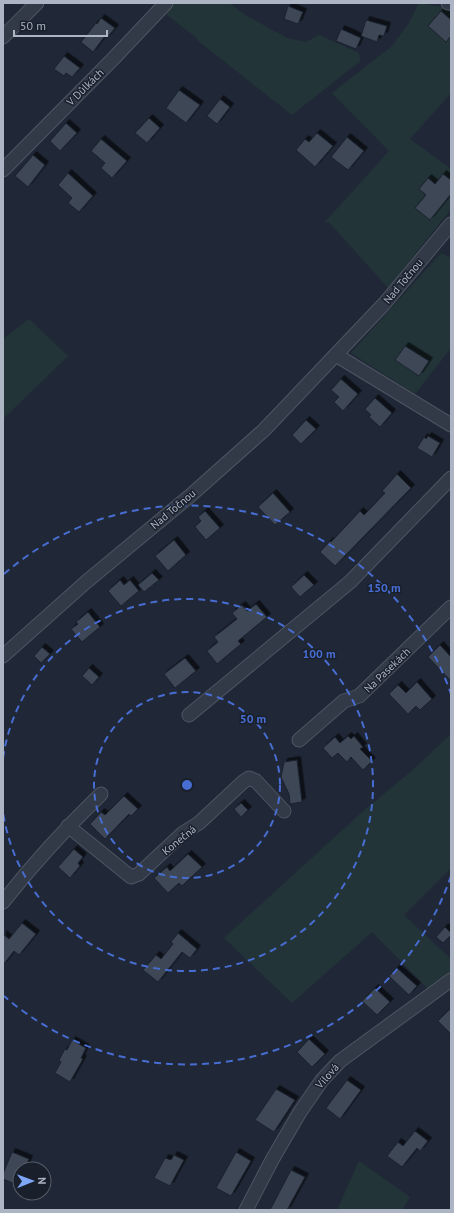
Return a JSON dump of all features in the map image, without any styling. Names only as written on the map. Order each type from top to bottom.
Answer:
[{"type":"street","points":[[3,37],[37,3]]},
{"type":"street","name":"V Důlkách","points":[[3,170],[166,3]]},
{"type":"street","name":"Nad Točnou","points":[[3,656],[86,582],[191,494],[264,430],[384,304],[451,224]]},
{"type":"street","points":[[336,355],[451,425]]},
{"type":"street","points":[[189,715],[350,582],[451,478]]},
{"type":"street","name":"Na Pasekách","points":[[299,740],[344,701],[359,696],[451,608]]},
{"type":"street","name":"Konečná","points":[[68,826],[131,878],[139,874],[183,833],[199,823],[249,778],[256,781],[284,811]]},
{"type":"street","points":[[3,902],[26,873],[68,826],[101,794]]},
{"type":"street","name":"Vilová","points":[[246,1210],[272,1160],[300,1112],[322,1080],[340,1061],[451,980]]},
{"type":"shaded area","points":[[173,3],[229,3],[247,16],[287,38],[306,42],[319,35],[359,53],[360,61],[292,115],[167,15],[167,12]]},
{"type":"shaded area","points":[[419,3],[451,8],[451,93],[410,139],[451,169],[451,209],[388,288],[329,222],[324,223],[389,151],[332,93],[392,46],[409,23]]},
{"type":"shaded area","points":[[441,253],[451,258],[451,348],[415,394],[351,353]]},
{"type":"shaded area","points":[[29,319],[68,356],[3,419],[3,339]]},
{"type":"shaded area","points":[[451,734],[451,868],[404,915],[451,959],[451,980],[433,994],[372,932],[292,1003],[224,938],[360,814],[415,768]]},
{"type":"shaded area","points":[[359,1161],[410,1197],[402,1210],[337,1210]]},
{"type":"building","points":[[288,6],[303,12],[298,24],[284,19]]},
{"type":"building","points":[[441,11],[451,20],[451,36],[446,42],[428,26]]},
{"type":"building","points":[[101,18],[115,28],[107,38],[105,36],[93,52],[81,42]]},
{"type":"building","points":[[366,20],[387,26],[384,36],[379,35],[377,42],[361,36]]},
{"type":"building","points":[[341,29],[361,38],[356,49],[336,41]]},
{"type":"building","points":[[64,56],[80,68],[72,77],[66,73],[64,76],[54,69]]},
{"type":"building","points":[[179,90],[200,105],[186,123],[166,108]]},
{"type":"building","points":[[220,99],[230,107],[217,124],[207,116]]},
{"type":"building","points":[[149,118],[160,128],[147,143],[135,133]]},
{"type":"building","points":[[66,123],[77,133],[60,151],[50,141]]},
{"type":"building","points":[[317,133],[333,146],[315,167],[296,150],[305,139],[309,142]]},
{"type":"building","points":[[347,137],[364,151],[348,170],[331,157]]},
{"type":"building","points":[[101,139],[127,161],[112,178],[101,168],[105,163],[91,151]]},
{"type":"building","points":[[33,155],[45,165],[28,187],[15,176]]},
{"type":"building","points":[[68,173],[93,196],[79,212],[68,203],[72,198],[58,185]]},
{"type":"building","points":[[443,174],[451,180],[451,194],[430,220],[415,208],[426,195],[419,189],[428,178],[435,184]]},
{"type":"building","points":[[405,346],[429,361],[419,376],[395,360]]},
{"type":"building","points":[[341,379],[358,394],[343,411],[334,402],[339,397],[331,390]]},
{"type":"building","points":[[375,398],[392,413],[380,427],[369,417],[371,415],[365,409]]},
{"type":"building","points":[[306,420],[316,429],[301,444],[292,435]]},
{"type":"building","points":[[428,436],[440,443],[432,457],[417,448],[424,437],[426,439]]},
{"type":"building","points":[[397,474],[411,488],[335,566],[320,552],[360,511],[364,515],[385,493],[382,491]]},
{"type":"building","points":[[273,493],[290,512],[275,525],[258,507]]},
{"type":"building","points":[[205,511],[220,528],[206,540],[195,527],[201,521],[198,517]]},
{"type":"building","points":[[174,540],[186,555],[168,571],[155,556]]},
{"type":"building","points":[[152,573],[159,580],[144,592],[138,585]]},
{"type":"building","points":[[304,575],[314,585],[300,597],[291,587]]},
{"type":"building","points":[[120,580],[124,585],[130,580],[139,591],[121,606],[108,591]]},
{"type":"building","points":[[256,604],[267,617],[238,641],[241,644],[217,664],[207,651],[218,642],[214,637],[237,619],[232,613],[242,605],[247,611]]},
{"type":"building","points":[[88,612],[100,627],[82,642],[71,629],[78,624],[76,622]]},
{"type":"building","points":[[440,645],[451,657],[451,681],[428,657]]},
{"type":"building","points":[[42,647],[50,654],[41,663],[34,656]]},
{"type":"building","points":[[185,658],[196,671],[175,688],[164,674]]},
{"type":"building","points":[[89,668],[99,677],[92,685],[82,676]]},
{"type":"building","points":[[417,682],[432,699],[420,710],[416,706],[408,714],[389,694],[398,685],[406,693]]},
{"type":"building","points":[[348,736],[351,739],[354,736],[363,747],[360,749],[372,761],[363,770],[351,757],[347,762],[338,753],[332,758],[323,748],[335,737],[340,743]]},
{"type":"building","points":[[297,760],[302,802],[290,804],[289,794],[281,777],[284,762]]},
{"type":"building","points":[[124,796],[138,809],[131,816],[129,814],[105,839],[90,824],[101,812],[105,815]]},
{"type":"building","points":[[241,803],[248,810],[241,817],[234,809]]},
{"type":"building","points":[[74,849],[83,857],[78,863],[80,866],[70,878],[58,867]]},
{"type":"building","points":[[188,854],[202,867],[182,886],[179,883],[168,893],[154,878],[167,867],[170,871]]},
{"type":"building","points":[[22,923],[36,934],[19,955],[14,951],[3,965],[3,934],[9,939]]},
{"type":"building","points":[[445,927],[451,935],[443,943],[436,937]]},
{"type":"building","points":[[178,933],[197,949],[190,958],[182,952],[158,982],[143,970],[156,955],[161,959],[173,944],[171,942]]},
{"type":"building","points":[[397,968],[417,986],[409,995],[389,976]]},
{"type":"building","points":[[375,988],[390,1002],[377,1015],[362,1001]]},
{"type":"building","points":[[451,1008],[451,1034],[438,1021]]},
{"type":"building","points":[[309,1039],[325,1054],[312,1067],[297,1052]]},
{"type":"building","points":[[72,1040],[86,1048],[81,1058],[83,1059],[70,1082],[55,1073],[61,1062],[59,1060],[65,1049],[67,1050]]},
{"type":"building","points":[[347,1080],[361,1090],[340,1119],[326,1108]]},
{"type":"building","points":[[276,1089],[295,1100],[274,1132],[255,1120]]},
{"type":"building","points":[[415,1131],[428,1141],[420,1151],[417,1148],[402,1167],[387,1156],[398,1142],[403,1146]]},
{"type":"building","points":[[12,1152],[29,1159],[28,1161],[12,1161],[12,1183],[3,1179],[3,1174]]},
{"type":"building","points":[[236,1152],[251,1161],[231,1196],[216,1188]]},
{"type":"building","points":[[174,1155],[184,1160],[170,1186],[154,1178],[165,1158],[171,1160]]},
{"type":"building","points":[[291,1170],[305,1177],[287,1210],[270,1210]]}]
